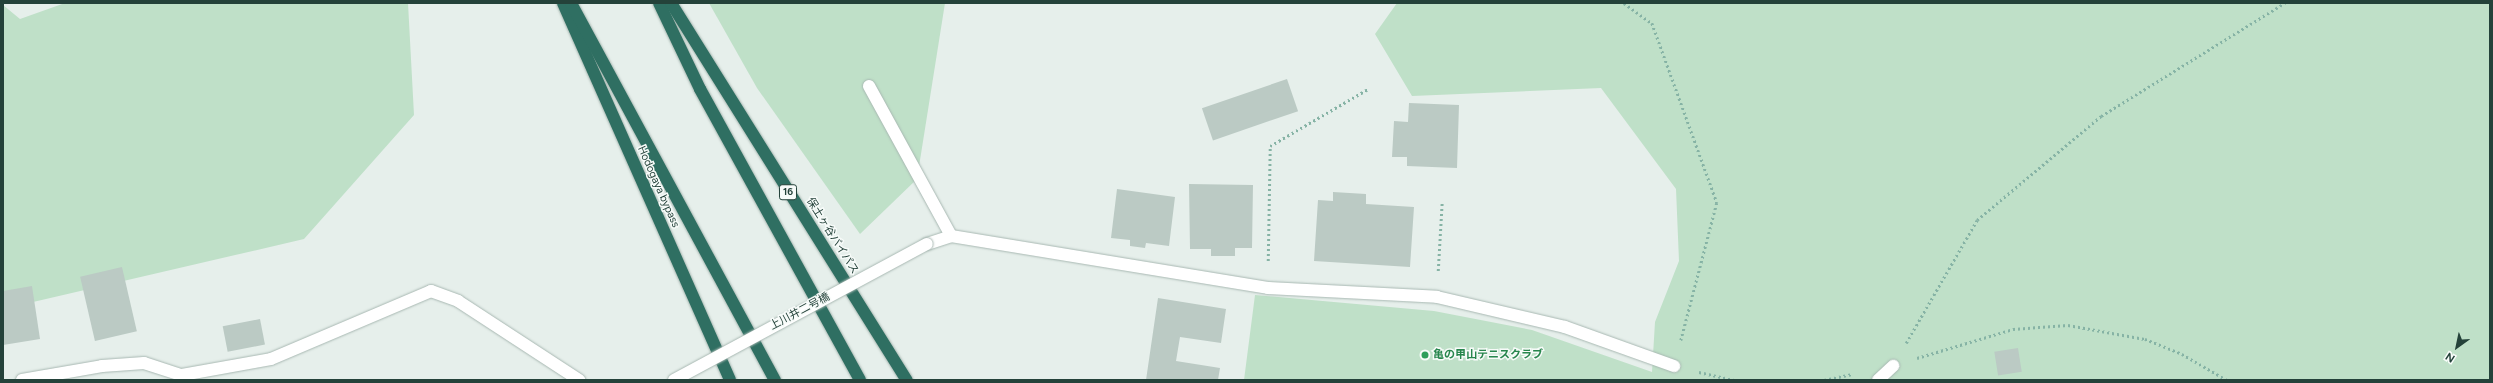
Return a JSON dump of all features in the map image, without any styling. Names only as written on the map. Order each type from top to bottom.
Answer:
[{"type":"highway","name":"Hodogaya bypass","points":[[563,3],[730,380]]},
{"type":"highway","points":[[571,3],[775,380]]},
{"type":"highway","name":"16","points":[[659,3],[700,89],[860,380]]},
{"type":"highway","name":"保土ヶ谷バイパス","points":[[671,3],[907,380]]},
{"type":"street","points":[[869,86],[951,236],[1268,288],[1437,297],[1565,327],[1674,366]]},
{"type":"street","name":"上川井二号橋","points":[[674,380],[927,244],[951,236]]},
{"type":"street","points":[[22,380],[102,366],[144,363],[182,375],[271,359],[431,291],[458,301],[579,380]]},
{"type":"street","points":[[1878,380],[1893,366]]},
{"type":"path","points":[[1624,3],[1652,23],[1717,203],[1674,366],[1735,380]]},
{"type":"path","points":[[1893,366],[1977,220],[2100,116],[2285,3]]},
{"type":"path","points":[[1268,288],[1270,146],[1368,88]]},
{"type":"path","points":[[1437,297],[1442,200]]},
{"type":"path","points":[[1893,366],[2013,329],[2068,325],[2145,339],[2182,354],[2227,380]]},
{"type":"green space","points":[[65,3],[408,3],[414,115],[304,239],[3,309],[3,5],[20,19]]},
{"type":"green space","points":[[709,3],[945,3],[917,179],[860,234],[757,88]]},
{"type":"green space","points":[[1397,3],[2490,3],[2490,380],[1244,380],[1255,295],[1434,311],[1532,330],[1652,372],[1655,322],[1679,261],[1676,189],[1601,88],[1412,96],[1375,34]]},
{"type":"building","points":[[1287,79],[1298,111],[1213,140],[1202,108]]},
{"type":"building","points":[[1409,103],[1459,105],[1457,168],[1407,166],[1407,157],[1392,157],[1394,121],[1408,122]]},
{"type":"building","points":[[1189,184],[1253,185],[1252,248],[1235,248],[1235,256],[1211,256],[1211,249],[1190,249]]},
{"type":"building","points":[[1117,189],[1175,197],[1169,246],[1146,243],[1145,248],[1130,246],[1130,240],[1111,238]]},
{"type":"building","points":[[1333,192],[1366,194],[1366,204],[1414,207],[1410,267],[1314,261],[1318,200],[1333,201]]},
{"type":"building","points":[[122,267],[137,331],[95,341],[80,277]]},
{"type":"building","points":[[32,286],[40,339],[3,345],[3,291]]},
{"type":"building","points":[[1158,298],[1226,309],[1221,343],[1180,337],[1176,361],[1220,368],[1218,380],[1146,380]]},
{"type":"building","points":[[260,319],[265,345],[228,352],[223,326]]},
{"type":"building","points":[[2018,348],[2022,372],[1998,375],[1994,352]]},
{"type":"place","name":"亀の甲山テニスクラブ","points":[[1425,355]]}]
